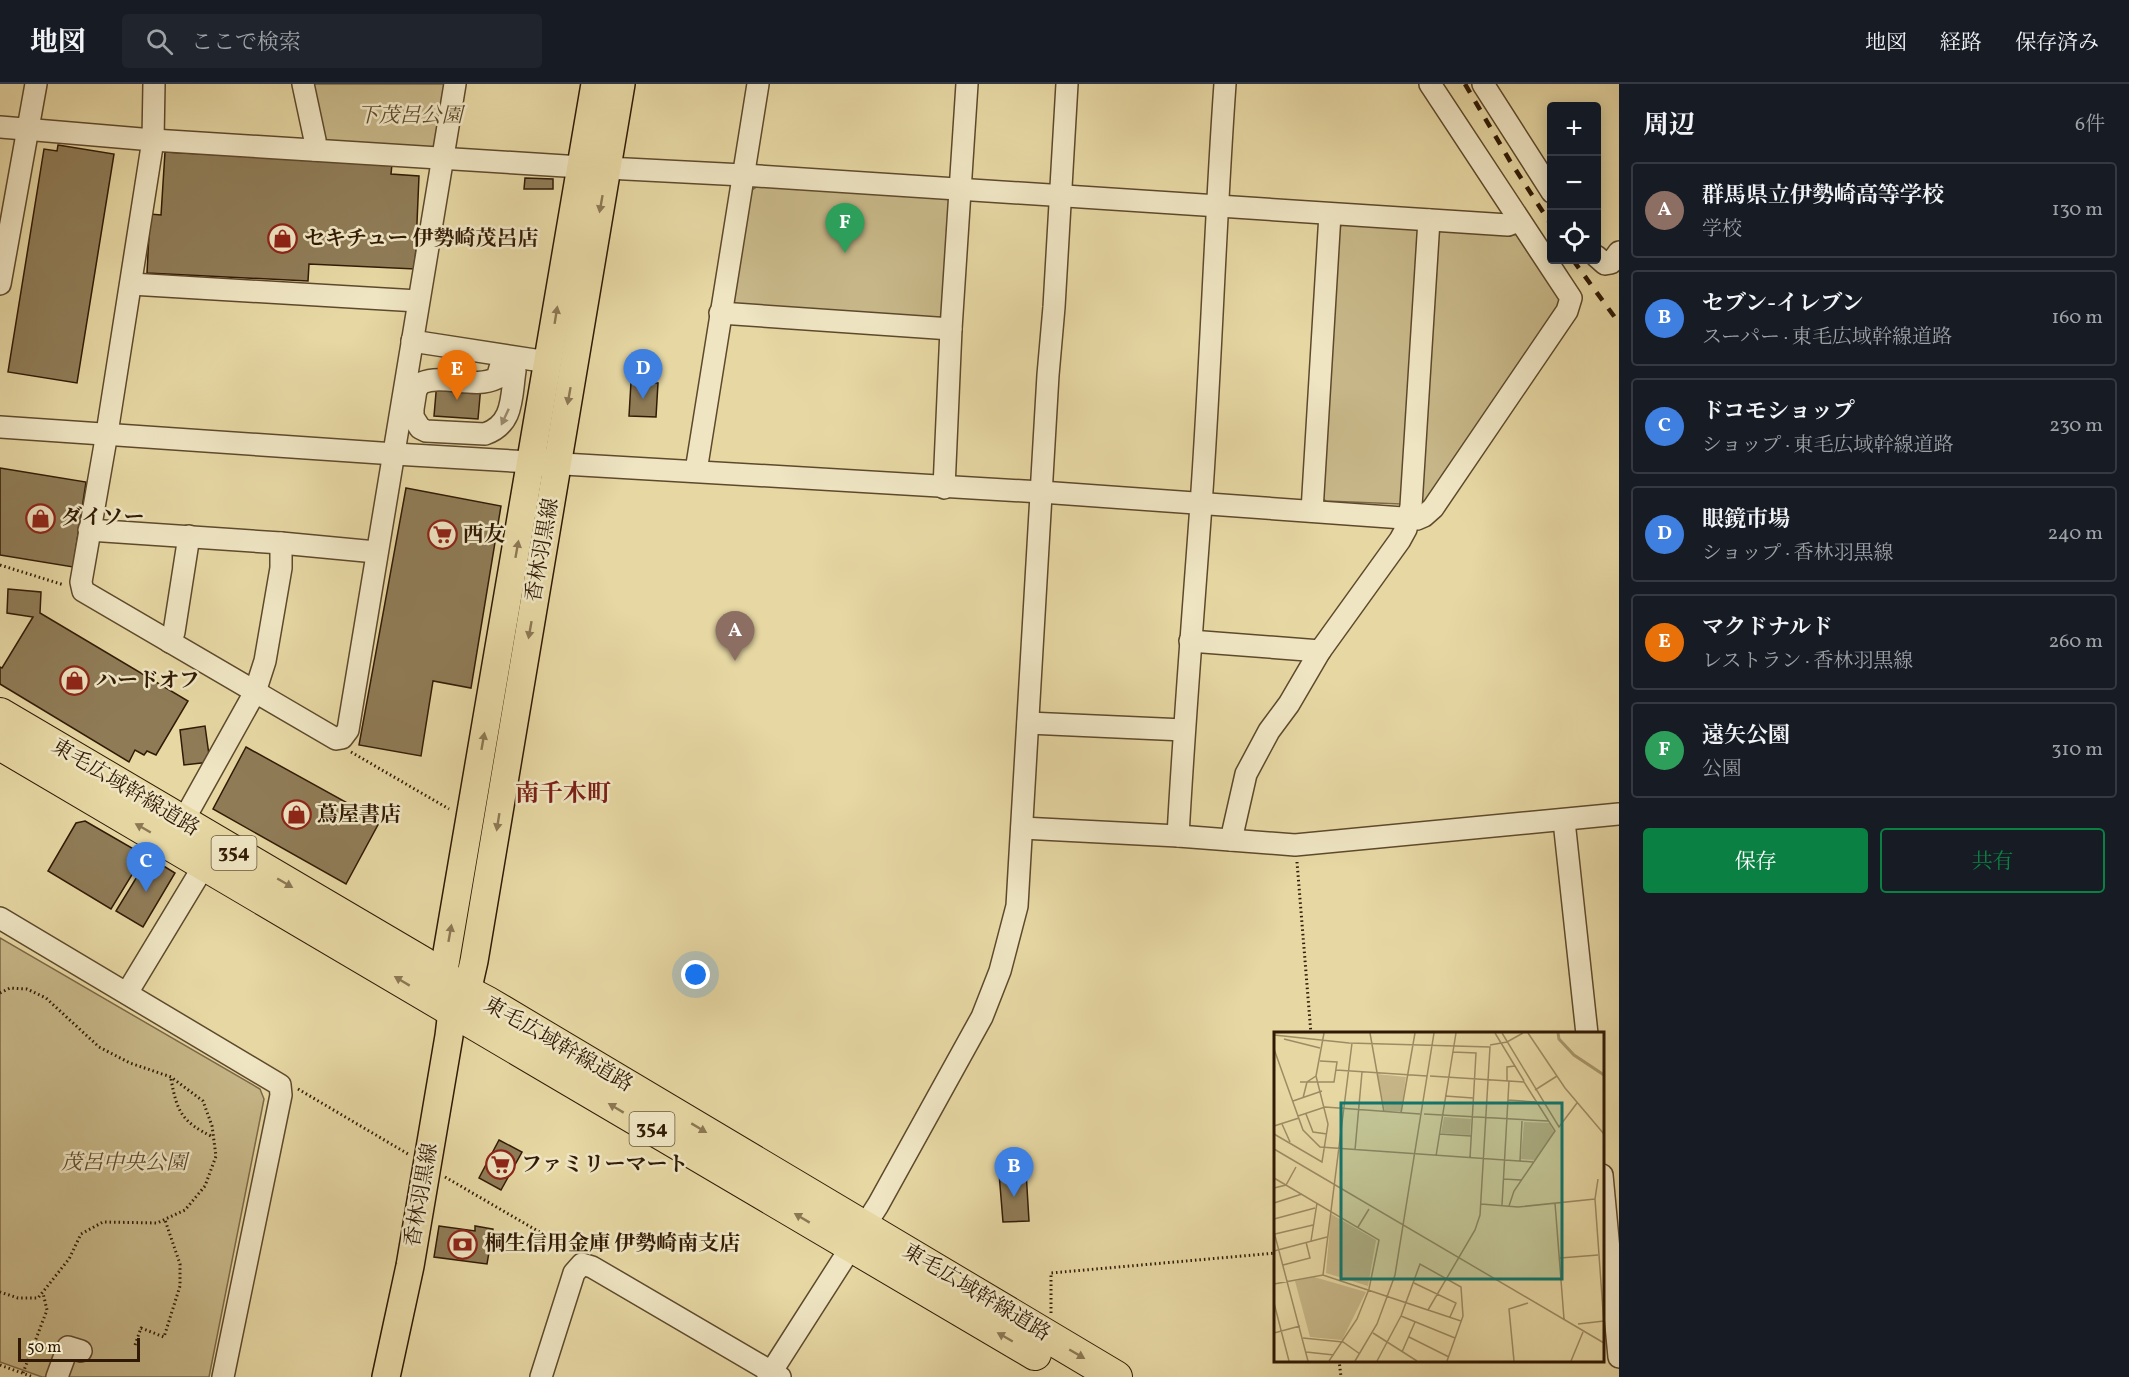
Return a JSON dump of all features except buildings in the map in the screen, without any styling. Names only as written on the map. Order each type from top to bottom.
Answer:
[{"type":"highway","name":"東毛広域幹線道路","points":[[0,714],[182,823],[454,993],[859,1237],[1074,1377]]},
{"type":"highway","name":"東毛広域幹線道路","points":[[0,744],[205,864],[454,993]]},
{"type":"highway","name":"東毛広域幹線道路","points":[[859,1237],[1042,1333],[1116,1377]]},
{"type":"main road","name":"香林羽黒線","points":[[545,463],[548,362],[595,84]]},
{"type":"main road","name":"香林羽黒線","points":[[386,1377],[410,1266],[454,993],[545,463],[607,168],[621,84]]},
{"type":"street","points":[[0,284],[36,84]]},
{"type":"street","points":[[154,84],[153,140],[107,433],[89,530],[81,582],[83,591],[336,739],[345,736],[348,730],[455,84]]},
{"type":"street","points":[[303,84],[315,140],[314,150]]},
{"type":"street","points":[[696,471],[758,84]]},
{"type":"street","points":[[944,488],[951,329],[967,84]]},
{"type":"street","points":[[541,1377],[574,1273],[582,1264],[592,1267],[773,1375],[859,1237],[982,1017],[1000,971],[1017,906],[1067,84]]},
{"type":"street","points":[[1178,836],[1201,504],[1225,84]]},
{"type":"street","points":[[0,427],[394,454],[1041,492],[1417,519],[1433,508],[1567,311],[1571,298],[1430,84]]},
{"type":"street","points":[[1483,84],[1547,186]]},
{"type":"street","points":[[0,127],[153,140],[580,167]]},
{"type":"street","points":[[607,168],[1508,225],[1518,220]]},
{"type":"street","points":[[1312,511],[1330,214]]},
{"type":"street","points":[[1231,840],[1246,774],[1269,732],[1289,704],[1320,651],[1406,529],[1430,220]]},
{"type":"street","points":[[1601,260],[1605,264],[1611,263],[1619,252]]},
{"type":"street","points":[[131,284],[418,301]]},
{"type":"street","points":[[720,313],[951,329]]},
{"type":"street","points":[[412,341],[508,360],[548,362]]},
{"type":"street","points":[[508,360],[515,371],[507,418],[493,431],[485,434],[426,431],[416,423],[413,409],[416,390],[421,383],[434,380],[490,382],[497,378],[500,368],[508,360]]},
{"type":"street","points":[[89,530],[376,552]]},
{"type":"street","points":[[170,642],[174,632],[189,536]]},
{"type":"street","points":[[182,823],[255,692],[264,667],[281,568],[281,543]]},
{"type":"street","points":[[1190,641],[1320,651]]},
{"type":"street","points":[[1028,723],[1184,730]]},
{"type":"street","points":[[1022,828],[1295,845],[1619,814]]},
{"type":"street","points":[[1564,820],[1587,1032]]},
{"type":"street","points":[[127,993],[205,864]]},
{"type":"street","points":[[0,918],[275,1080],[281,1089],[223,1377]]},
{"type":"street","points":[[1604,1184],[1613,1223],[1619,1357]]},
{"type":"street","points":[[57,1377],[68,1347],[81,1351]]},
{"type":"path","points":[[0,565],[83,591]]},
{"type":"path","points":[[345,748],[456,812]]},
{"type":"path","points":[[1295,845],[1311,1032]]},
{"type":"path","points":[[0,993],[10,988],[27,989],[46,998],[99,1047],[130,1063],[171,1077],[203,1101],[212,1126],[216,1155],[205,1186],[185,1210],[157,1223],[103,1222],[81,1234],[69,1258],[38,1298],[18,1298],[0,1292]]},
{"type":"path","points":[[171,1077],[176,1105],[195,1128],[214,1138]]},
{"type":"path","points":[[294,1086],[412,1157]]},
{"type":"path","points":[[441,1174],[578,1254]]},
{"type":"path","points":[[135,1345],[141,1328],[164,1336],[180,1286],[180,1264],[165,1220]]},
{"type":"path","points":[[1042,1333],[1050,1320],[1052,1308],[1051,1273],[1274,1253]]},
{"type":"path","points":[[23,1373],[47,1310],[44,1293]]},
{"type":"path","points":[[1339,1362],[1341,1377]]},
{"type":"path","points":[[0,1365],[33,1377]]},
{"type":"green space","name":"下茂呂公園","points":[[309,84],[448,84],[438,143],[434,148],[324,143]]},
{"type":"green space","points":[[758,186],[950,199],[947,318],[735,306],[731,301],[750,191]]},
{"type":"green space","points":[[1345,222],[1521,235],[1563,302],[1426,505],[1326,501],[1321,498],[1339,228]]},
{"type":"green space","name":"茂呂中央公園","points":[[0,938],[260,1089],[264,1099],[209,1377],[42,1377],[0,1362]]},
{"type":"railway","points":[[1465,84],[1547,218]]},
{"type":"railway","points":[[1576,264],[1619,323]]},
{"type":"place","name":"セキチュー 伊勢崎茂呂店","points":[[283,239]]},
{"type":"place","name":"遠矢公園","points":[[845,253]]},
{"type":"place","name":"眼鏡市場","points":[[643,399]]},
{"type":"place","name":"マクドナルド","points":[[457,400]]},
{"type":"place","name":"ダイソー","points":[[40,518]]},
{"type":"place","name":"西友","points":[[442,535]]},
{"type":"place","name":"群馬県立伊勢崎高等学校","points":[[735,661]]},
{"type":"place","name":"ハードオフ","points":[[75,681]]},
{"type":"place","name":"蔦屋書店","points":[[296,815]]},
{"type":"place","name":"ドコモショップ","points":[[146,892]]},
{"type":"place","name":"ファミリーマート","points":[[500,1165]]},
{"type":"place","name":"セブン-イレブン","points":[[1014,1197]]},
{"type":"place","name":"桐生信用金庫 伊勢崎南支店","points":[[463,1244]]},
{"type":"district","name":"南千木町","points":[[563,795]]}]
